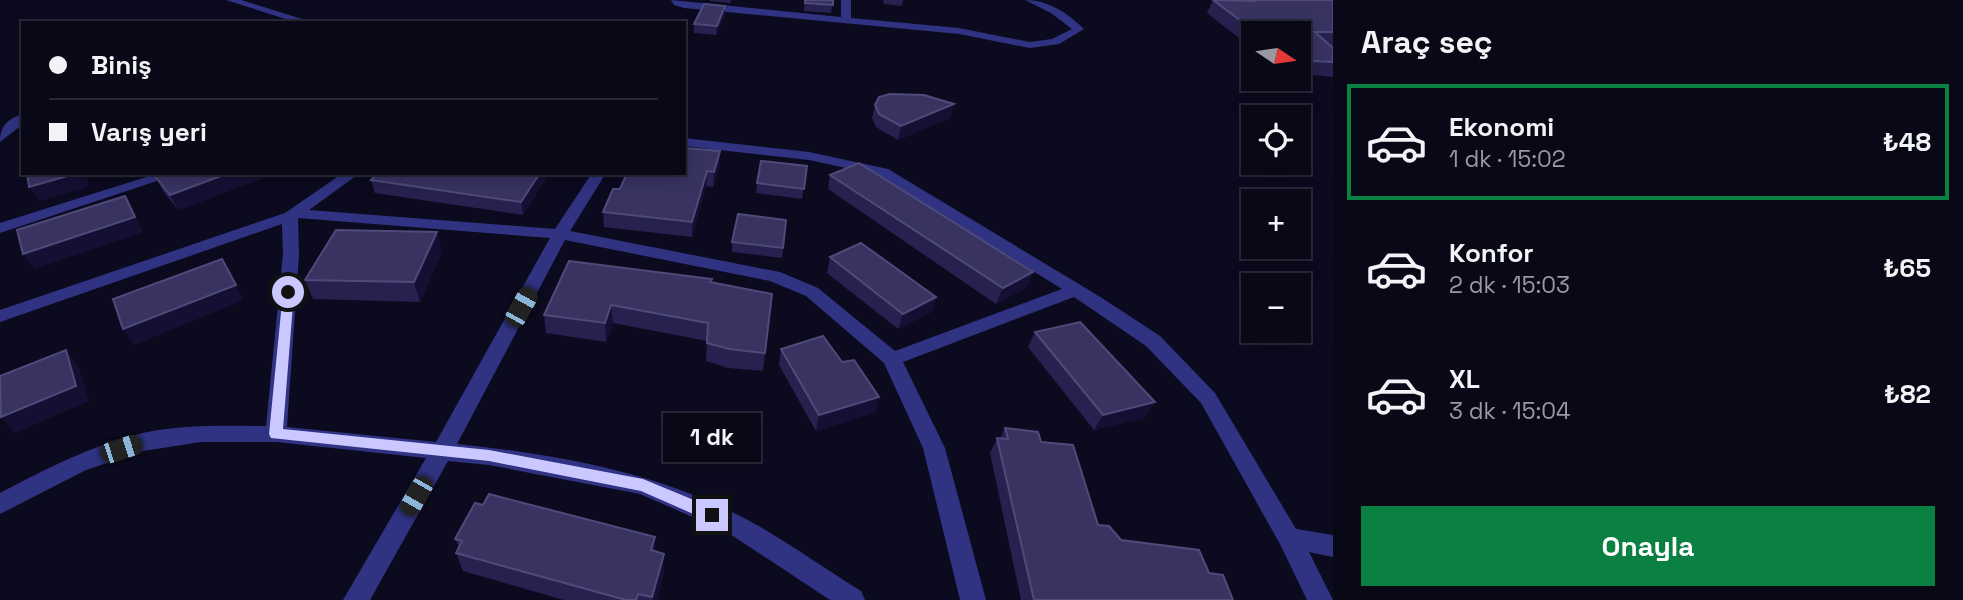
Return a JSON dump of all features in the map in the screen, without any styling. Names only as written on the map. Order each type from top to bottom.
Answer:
[{"type":"street","points":[[231,0],[302,21]]},
{"type":"street","points":[[676,0],[684,5],[959,31],[1030,45],[1055,43],[1079,29],[1043,2],[1030,0]]},
{"type":"street","points":[[846,0],[846,21]]},
{"type":"street","points":[[267,21],[275,14]]},
{"type":"street","points":[[0,138],[8,127],[21,119]]},
{"type":"street","points":[[686,142],[798,154],[847,162],[883,173],[1153,341],[1208,398],[1289,538],[1320,600]]},
{"type":"street","points":[[0,228],[168,175]]},
{"type":"street","points":[[0,316],[293,215],[350,175]]},
{"type":"street","points":[[356,600],[442,451],[560,234],[598,175]]},
{"type":"street","points":[[293,215],[560,234],[774,276],[812,292],[892,359],[934,447],[973,600]]},
{"type":"street","points":[[276,434],[293,215]]},
{"type":"street","points":[[892,359],[1075,290]]},
{"type":"street","points":[[0,503],[79,463],[143,442],[201,434],[276,434],[489,456],[643,485],[735,525],[852,600]]},
{"type":"street","points":[[1289,538],[1333,546]]},
{"type":"building","points":[[805,0],[833,0],[833,5],[805,3]]},
{"type":"building","points":[[1213,0],[1333,1],[1333,32],[1315,32],[1333,48],[1333,62],[1311,61],[1311,21],[1241,21]]},
{"type":"building","points":[[704,4],[725,6],[717,26],[694,24]]},
{"type":"building","points":[[890,94],[924,95],[954,104],[901,126],[879,114],[875,105],[879,97]]},
{"type":"building","points":[[686,148],[720,151],[714,172],[707,171],[692,222],[603,212],[613,189],[620,189],[626,175],[686,175]]},
{"type":"building","points":[[761,161],[807,166],[804,189],[757,183]]},
{"type":"building","points":[[859,163],[1033,272],[1003,288],[830,175]]},
{"type":"building","points":[[27,175],[71,175],[29,187]]},
{"type":"building","points":[[158,175],[224,175],[170,195],[155,176]]},
{"type":"building","points":[[375,175],[539,175],[521,202],[371,180]]},
{"type":"building","points":[[125,196],[135,217],[23,254],[17,230]]},
{"type":"building","points":[[738,214],[786,220],[783,248],[732,242]]},
{"type":"building","points":[[336,230],[437,232],[414,282],[305,280]]},
{"type":"building","points":[[861,243],[936,297],[903,314],[830,257]]},
{"type":"building","points":[[222,259],[236,285],[123,329],[113,299]]},
{"type":"building","points":[[569,261],[712,279],[710,282],[772,294],[765,353],[729,349],[707,343],[708,323],[611,305],[605,323],[544,315]]},
{"type":"building","points":[[1080,322],[1155,402],[1103,415],[1035,332]]},
{"type":"building","points":[[823,336],[842,362],[854,360],[879,397],[819,415],[781,349]]},
{"type":"building","points":[[66,350],[76,386],[1,417],[0,376]]},
{"type":"building","points":[[1005,428],[1038,432],[1041,442],[1073,445],[1098,525],[1109,526],[1121,540],[1199,550],[1209,573],[1223,575],[1233,600],[1034,600],[997,438],[1008,439]]},
{"type":"building","points":[[489,494],[655,537],[651,550],[664,554],[652,597],[638,594],[636,600],[626,600],[456,553],[462,541],[455,539],[475,503],[483,505]]},
{"type":"route","points":[[288,292],[276,434],[489,456],[643,485],[712,515]]}]
